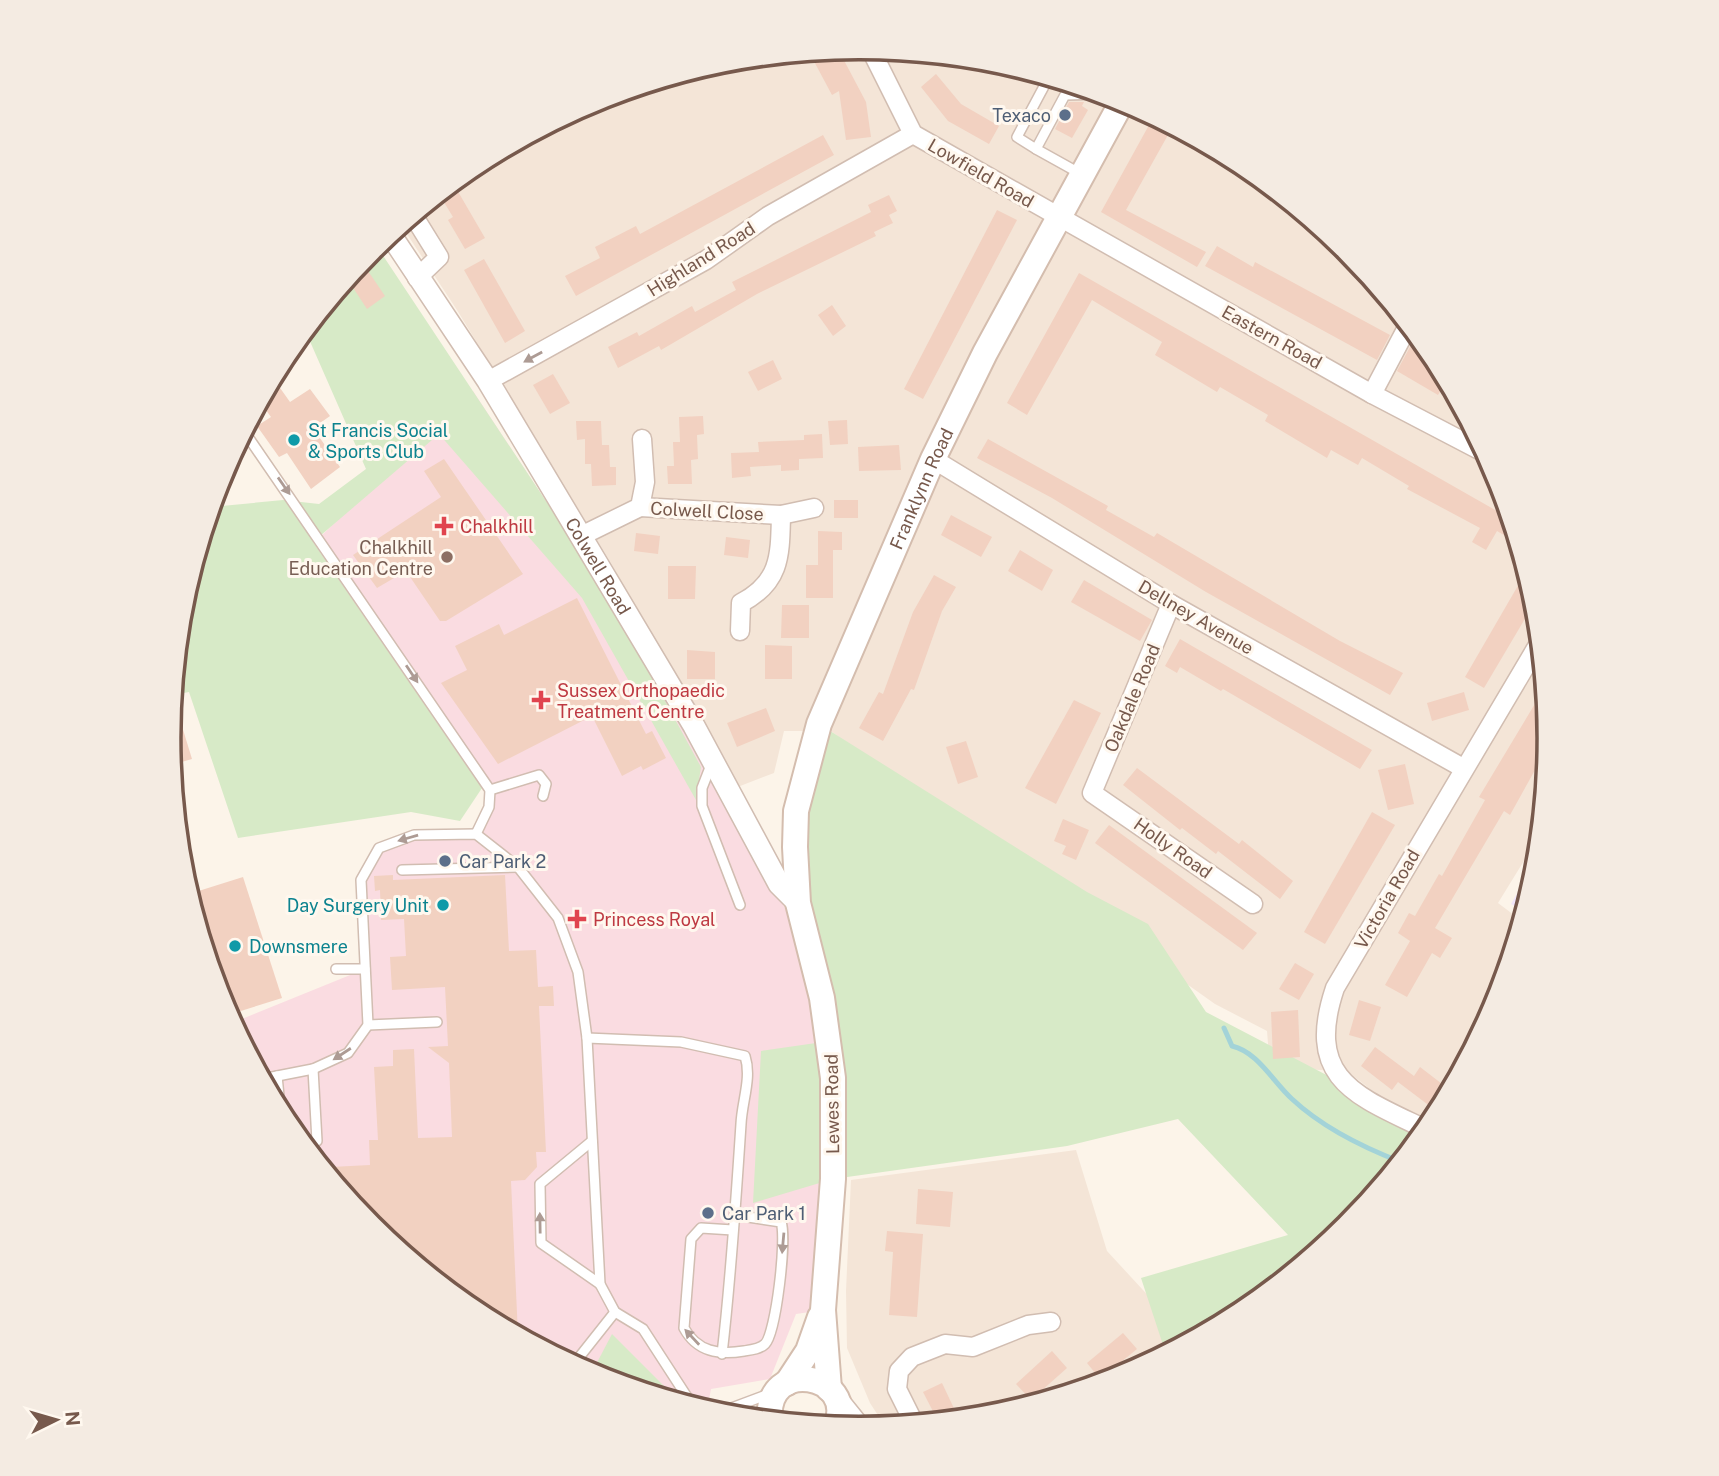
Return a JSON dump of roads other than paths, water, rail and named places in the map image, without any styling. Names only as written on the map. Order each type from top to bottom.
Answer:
[{"type":"main road","name":"Franklynn Road","points":[[798,903],[796,811],[819,724],[933,460],[985,353],[1118,111]]},
{"type":"main road","name":"Lewes Road","points":[[798,903],[822,998],[833,1078],[833,1179],[823,1310],[832,1393],[839,1409],[838,1416]]},
{"type":"main road","name":"Lewes Road","points":[[771,1411],[772,1400],[807,1351],[823,1310]]},
{"type":"main road","points":[[782,1386],[809,1378],[832,1393]]},
{"type":"street","name":"Lowfield Road","points":[[876,60],[914,135],[1059,217]]},
{"type":"street","name":"Highland Road","points":[[488,381],[706,260],[768,216],[914,135]]},
{"type":"street","name":"Eastern Road","points":[[1059,217],[1372,394],[1472,446]]},
{"type":"street","points":[[417,278],[439,257],[419,223]]},
{"type":"street","name":"Colwell Road","points":[[396,243],[488,381],[713,761],[779,884],[798,903]]},
{"type":"street","points":[[1372,394],[1404,333]]},
{"type":"street","name":"Colwell Close","points":[[640,507],[645,482],[642,439]]},
{"type":"street","name":"Dellney Avenue","points":[[933,460],[1171,604],[1463,768]]},
{"type":"street","name":"Colwell Close","points":[[581,536],[640,507],[781,515],[814,508]]},
{"type":"street","points":[[740,631],[741,603],[768,583],[780,556],[781,515]]},
{"type":"street","name":"Oakdale Road","points":[[1092,793],[1171,604]]},
{"type":"street","name":"Victoria Road","points":[[1417,1125],[1358,1096],[1340,1081],[1325,1039],[1325,1018],[1335,989],[1533,654]]},
{"type":"street","name":"Holly Road","points":[[1092,793],[1253,904]]},
{"type":"street","points":[[910,1414],[897,1389],[899,1371],[912,1356],[945,1344],[973,1347],[1028,1325],[1051,1322]]},
{"type":"street","points":[[832,1393],[850,1416]]},
{"type":"lane","points":[[1044,86],[1017,137],[1082,174]]},
{"type":"lane","points":[[1036,149],[1065,95],[1074,95]]},
{"type":"lane","points":[[250,440],[490,790],[489,807],[476,834]]},
{"type":"lane","points":[[713,761],[702,788],[702,806],[740,905]]},
{"type":"lane","points":[[490,790],[539,775],[546,784],[543,796]]},
{"type":"lane","points":[[272,1077],[313,1069],[348,1053],[368,1025],[361,880],[379,848],[414,835],[476,834],[518,867],[558,918],[578,972],[587,1038],[600,1284],[615,1312],[643,1329],[685,1393]]},
{"type":"lane","points":[[402,870],[518,867]]},
{"type":"lane","points":[[336,969],[365,968]]},
{"type":"lane","points":[[368,1025],[437,1022]]},
{"type":"lane","points":[[587,1038],[681,1042],[745,1056],[749,1069],[741,1119],[734,1245],[722,1354]]},
{"type":"lane","points":[[313,1069],[317,1141]]},
{"type":"lane","points":[[277,1076],[278,1087]]},
{"type":"lane","points":[[592,1141],[540,1184],[541,1243],[600,1284]]},
{"type":"lane","points":[[733,1230],[701,1228],[691,1239],[684,1328],[692,1339],[706,1350],[722,1354],[758,1348],[771,1333],[783,1250],[781,1222],[735,1215]]},
{"type":"lane","points":[[579,1356],[615,1312]]},
{"type":"lane","points":[[737,1405],[782,1386]]},
{"type":"waterway","points":[[1224,1028],[1232,1046],[1250,1054],[1304,1109],[1344,1136],[1392,1158]]},
{"type":"place","name":"Texaco","points":[[1065,115]]},
{"type":"place","name":"St Francis Social & Sports Club","points":[[294,440]]},
{"type":"place","name":"Chalkhill","points":[[444,526]]},
{"type":"place","name":"Chalkhill Education Centre","points":[[447,557]]},
{"type":"place","name":"Sussex Orthopaedic Treatment Centre","points":[[541,700]]},
{"type":"place","name":"Car Park 2","points":[[445,861]]},
{"type":"place","name":"Day Surgery Unit","points":[[443,905]]},
{"type":"place","name":"Princess Royal","points":[[577,919]]},
{"type":"place","name":"Downsmere","points":[[235,946]]},
{"type":"place","name":"Car Park 1","points":[[708,1213]]}]
